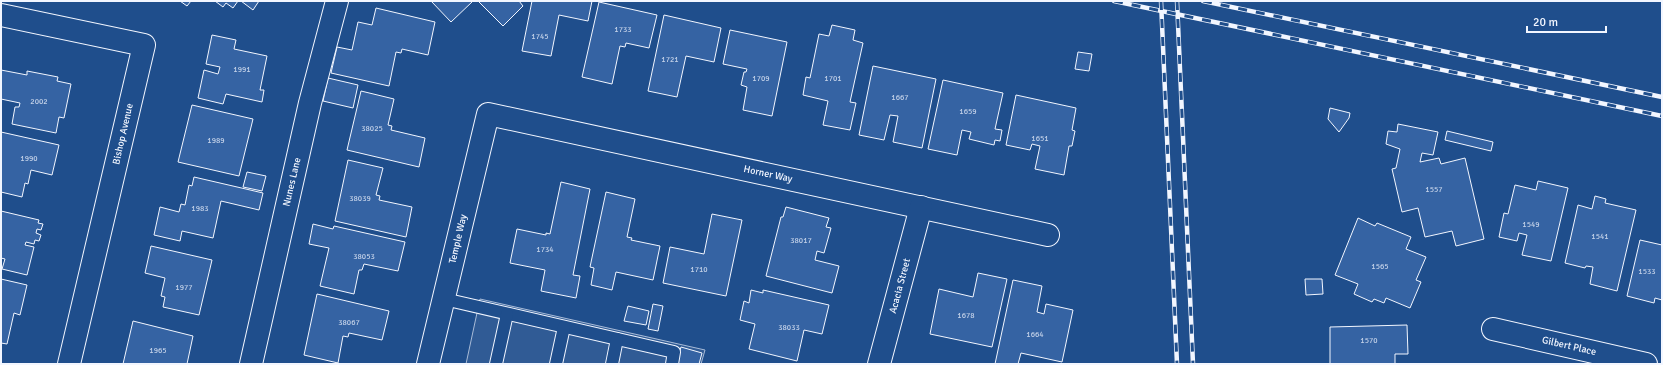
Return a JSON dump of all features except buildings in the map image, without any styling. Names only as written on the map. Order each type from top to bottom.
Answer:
[{"type":"street","name":"Nunes Lane","points":[[251,364],[310,103],[337,1]]},
{"type":"street","name":"Bishop Avenue","points":[[1,15],[144,45],[69,364]]},
{"type":"street","name":"Horner Way","points":[[488,114],[1048,235]]},
{"type":"street","name":"Temple Way","points":[[428,364],[488,114]]},
{"type":"street","name":"Acacia Street","points":[[879,364],[921,207]]},
{"type":"street","name":"Gilbert Place","points":[[1493,329],[1646,364]]},
{"type":"lane","points":[[444,300],[617,339],[673,358]]},
{"type":"lane","points":[[496,364],[507,314]]},
{"type":"lane","points":[[556,364],[564,327]]},
{"type":"lane","points":[[612,364],[617,339]]},
{"type":"shaded area","points":[[480,299],[705,350],[701,364],[466,364]]},
{"type":"railway","points":[[1114,1],[1662,116]]},
{"type":"railway","points":[[1161,1],[1177,364]]},
{"type":"railway","points":[[1177,1],[1193,364]]},
{"type":"railway","points":[[1203,1],[1662,97]]}]
